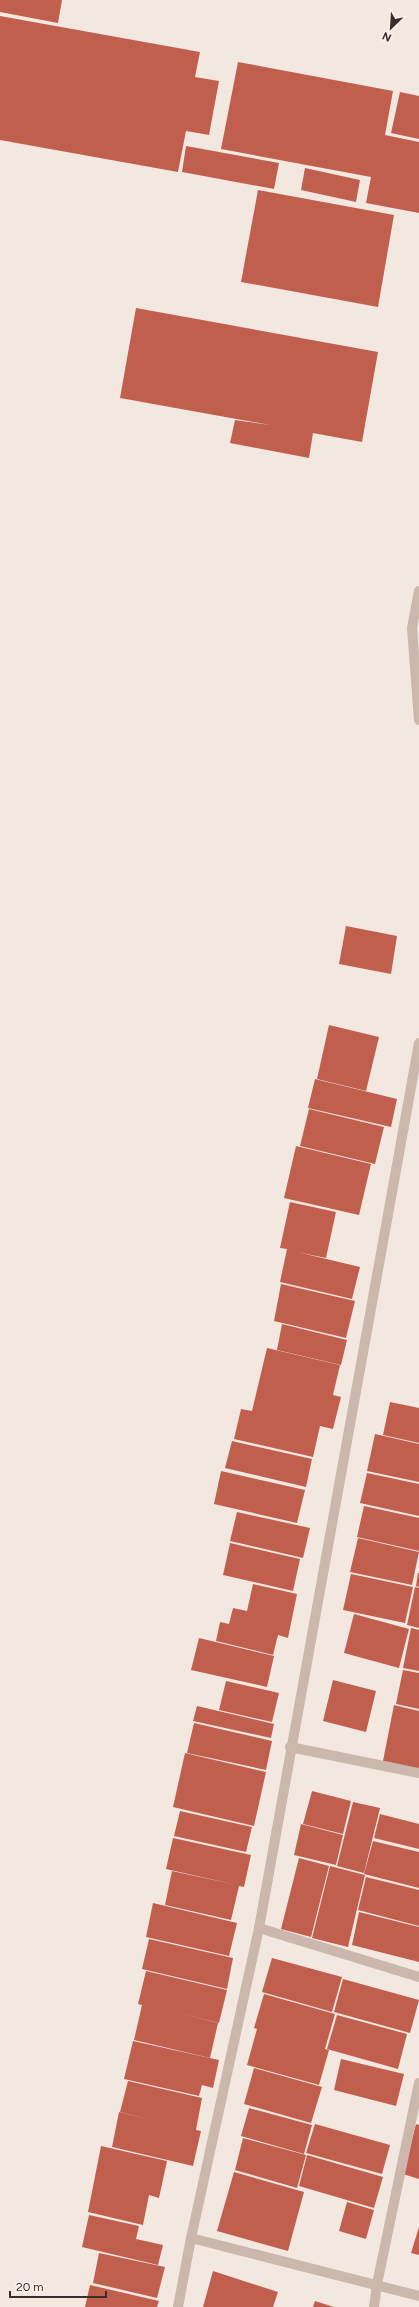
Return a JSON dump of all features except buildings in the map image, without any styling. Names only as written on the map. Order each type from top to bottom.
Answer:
[{"type":"street","points":[[419,591],[412,628],[419,720]]},
{"type":"street","points":[[178,2307],[191,2238],[258,1928],[419,1043]]},
{"type":"street","points":[[290,1747],[419,1773]]},
{"type":"street","points":[[258,1928],[419,1977]]},
{"type":"street","points":[[374,2307],[377,2284],[419,2083]]},
{"type":"street","points":[[191,2238],[377,2284],[419,2296]]}]
